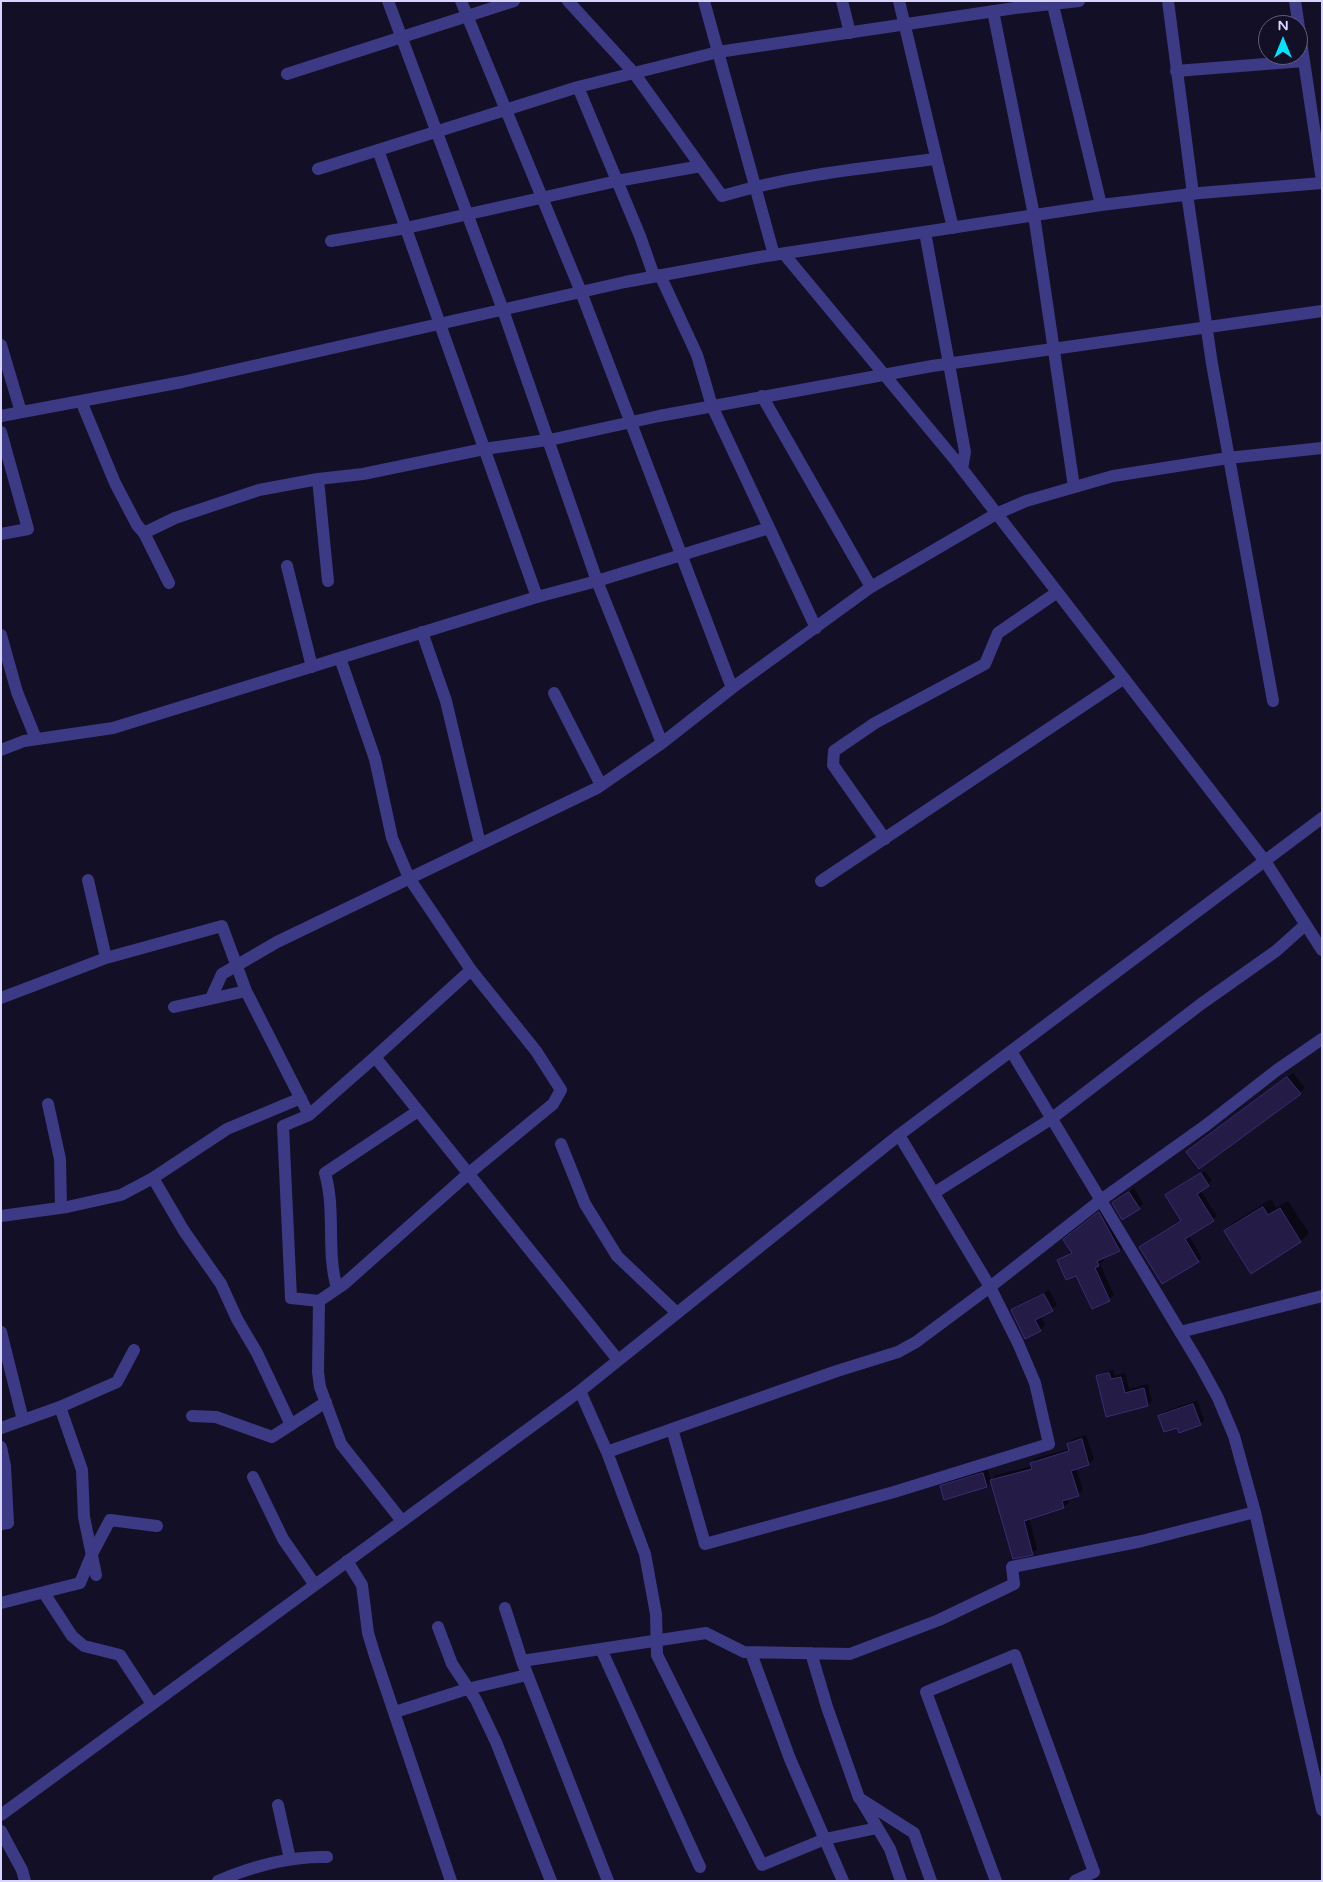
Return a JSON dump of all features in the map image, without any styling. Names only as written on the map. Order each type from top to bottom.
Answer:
[{"type":"street","points":[[388,1],[503,310],[546,440],[597,581],[662,743]]},
{"type":"street","points":[[461,1],[581,292],[680,556],[732,688]]},
{"type":"street","points":[[287,74],[514,1]]},
{"type":"street","points":[[568,1],[634,73],[722,196],[755,186],[840,170],[936,159]]},
{"type":"street","points":[[704,1],[755,186],[779,254],[884,374],[962,469],[1265,861],[1304,926],[1322,950]]},
{"type":"street","points":[[842,1],[850,33]]},
{"type":"street","points":[[899,1],[953,228]]},
{"type":"street","points":[[318,169],[578,87],[718,52],[905,26],[993,11],[1079,1]]},
{"type":"street","points":[[1168,1],[1207,328],[1228,458],[1273,701]]},
{"type":"street","points":[[1295,1],[1297,15]]},
{"type":"street","points":[[1052,3],[1101,205]]},
{"type":"street","points":[[993,11],[1034,215],[1074,486]]},
{"type":"street","points":[[1176,71],[1258,65]]},
{"type":"street","points":[[1,416],[182,382],[581,292],[779,254],[1101,205],[1190,194],[1322,182],[1305,65]]},
{"type":"street","points":[[578,87],[657,276],[697,355],[712,406],[816,628]]},
{"type":"street","points":[[378,150],[537,596]]},
{"type":"street","points":[[331,241],[406,228],[542,196],[701,166]]},
{"type":"street","points":[[925,232],[965,452],[962,469]]},
{"type":"street","points":[[144,532],[175,518],[259,490],[318,479],[363,474],[484,449],[546,440],[762,396],[884,374],[1054,348],[1322,311]]},
{"type":"street","points":[[1,345],[21,412]]},
{"type":"street","points":[[762,396],[871,587]]},
{"type":"street","points":[[81,401],[115,483],[137,525],[144,532],[168,583]]},
{"type":"street","points":[[1,432],[28,529],[1,534]]},
{"type":"street","points":[[211,998],[222,974],[277,942],[601,785],[662,743],[732,688],[871,587],[996,514],[1026,501],[1113,476],[1228,458],[1322,448]]},
{"type":"street","points":[[318,479],[328,581]]},
{"type":"street","points":[[1,750],[24,741],[114,728],[537,596],[597,581],[769,528]]},
{"type":"street","points":[[287,566],[312,666]]},
{"type":"street","points":[[885,839],[833,765],[834,751],[875,723],[985,664],[998,633],[1056,593]]},
{"type":"street","points":[[422,632],[446,701],[480,844]]},
{"type":"street","points":[[1,635],[16,692],[36,740]]},
{"type":"street","points":[[340,658],[375,759],[392,838],[409,878],[471,970],[536,1051],[561,1090],[553,1104],[468,1174],[337,1288],[319,1301],[291,1298],[283,1126],[309,1114],[471,970]]},
{"type":"street","points":[[821,881],[1123,679]]},
{"type":"street","points":[[554,693],[601,785]]},
{"type":"street","points":[[1,1815],[580,1391],[899,1135],[1322,818]]},
{"type":"street","points":[[88,880],[106,958]]},
{"type":"street","points":[[1,998],[106,958],[222,926],[246,991],[309,1114]]},
{"type":"street","points":[[934,1193],[1051,1119],[1201,1004],[1276,951],[1304,926]]},
{"type":"street","points":[[174,1007],[246,991]]},
{"type":"street","points":[[607,1452],[672,1428],[898,1352],[916,1342],[1101,1200],[1322,1039]]},
{"type":"street","points":[[1011,1051],[1180,1332],[1218,1398],[1234,1436],[1255,1512],[1322,1810]]},
{"type":"street","points":[[375,1057],[618,1360]]},
{"type":"street","points":[[1,1216],[60,1208],[121,1195],[153,1178],[228,1129],[301,1098]]},
{"type":"street","points":[[48,1104],[60,1158],[60,1208]]},
{"type":"street","points":[[337,1288],[332,1270],[330,1191],[326,1173],[418,1111]]},
{"type":"street","points":[[672,1428],[705,1544],[894,1492],[1049,1444],[1035,1383],[990,1287],[899,1135]]},
{"type":"street","points":[[561,1144],[584,1204],[617,1256],[677,1313]]},
{"type":"street","points":[[153,1178],[184,1231],[221,1284],[257,1353],[291,1425]]},
{"type":"street","points":[[1180,1332],[1322,1296]]},
{"type":"street","points":[[319,1301],[318,1372],[320,1387],[341,1444],[402,1521]]},
{"type":"street","points":[[1,1332],[23,1420]]},
{"type":"street","points":[[1,1428],[60,1407],[117,1382],[134,1350]]},
{"type":"street","points":[[580,1391],[607,1452],[645,1554],[656,1614],[657,1654],[762,1865],[824,1840],[877,1828]]},
{"type":"street","points":[[192,1416],[216,1417],[272,1437],[326,1402]]},
{"type":"street","points":[[60,1407],[82,1470],[84,1516],[96,1575]]},
{"type":"street","points":[[1,1448],[5,1466],[8,1523],[1,1524]]},
{"type":"street","points":[[253,1478],[282,1538],[315,1585]]},
{"type":"street","points":[[522,1661],[706,1632],[744,1652],[850,1654],[939,1620],[1014,1584],[1012,1567],[1142,1540],[1255,1512]]},
{"type":"street","points":[[1,1603],[44,1594],[80,1583],[92,1554],[110,1520],[157,1526]]},
{"type":"street","points":[[347,1561],[362,1585],[368,1633],[451,1881]]},
{"type":"street","points":[[44,1594],[72,1636],[84,1646],[120,1655],[152,1704]]},
{"type":"street","points":[[504,1608],[527,1675],[608,1881]]},
{"type":"street","points":[[438,1627],[452,1664],[476,1700],[496,1742],[550,1881]]},
{"type":"street","points":[[601,1649],[700,1867]]},
{"type":"street","points":[[751,1652],[790,1759],[843,1881]]},
{"type":"street","points":[[811,1653],[859,1798],[890,1849],[901,1881]]},
{"type":"street","points":[[996,1881],[926,1692],[1015,1655],[1094,1872],[1076,1881]]},
{"type":"street","points":[[395,1712],[468,1689],[527,1675]]},
{"type":"street","points":[[859,1798],[914,1833],[932,1881]]},
{"type":"street","points":[[278,1805],[290,1859]]},
{"type":"street","points":[[1,1831],[22,1870],[25,1881]]},
{"type":"street","points":[[218,1881],[252,1875],[290,1859],[304,1856],[327,1856]]},
{"type":"building","points":[[1287,1077],[1301,1094],[1199,1169],[1186,1152]]},
{"type":"building","points":[[1201,1173],[1209,1186],[1197,1194],[1214,1221],[1185,1239],[1199,1262],[1162,1284],[1139,1247],[1181,1221],[1165,1195]]},
{"type":"building","points":[[1129,1192],[1140,1209],[1122,1220],[1112,1203]]},
{"type":"building","points":[[1263,1207],[1268,1215],[1280,1208],[1301,1242],[1251,1274],[1224,1231]]},
{"type":"building","points":[[1099,1212],[1120,1251],[1097,1261],[1099,1266],[1095,1268],[1110,1301],[1092,1309],[1076,1276],[1066,1280],[1057,1260],[1072,1253],[1063,1240]]},
{"type":"building","points":[[1044,1294],[1053,1311],[1035,1320],[1041,1331],[1025,1339],[1011,1310]]},
{"type":"building","points":[[1109,1373],[1111,1379],[1121,1377],[1125,1393],[1144,1388],[1148,1406],[1106,1417],[1096,1376]]},
{"type":"building","points":[[1193,1404],[1201,1425],[1179,1433],[1177,1428],[1164,1432],[1158,1416]]},
{"type":"building","points":[[1082,1439],[1089,1465],[1071,1471],[1079,1496],[1062,1501],[1064,1508],[1024,1521],[1033,1555],[1013,1559],[990,1480],[1032,1469],[1030,1463],[1069,1451],[1067,1444]]},
{"type":"building","points":[[983,1473],[987,1487],[944,1500],[940,1486]]}]
